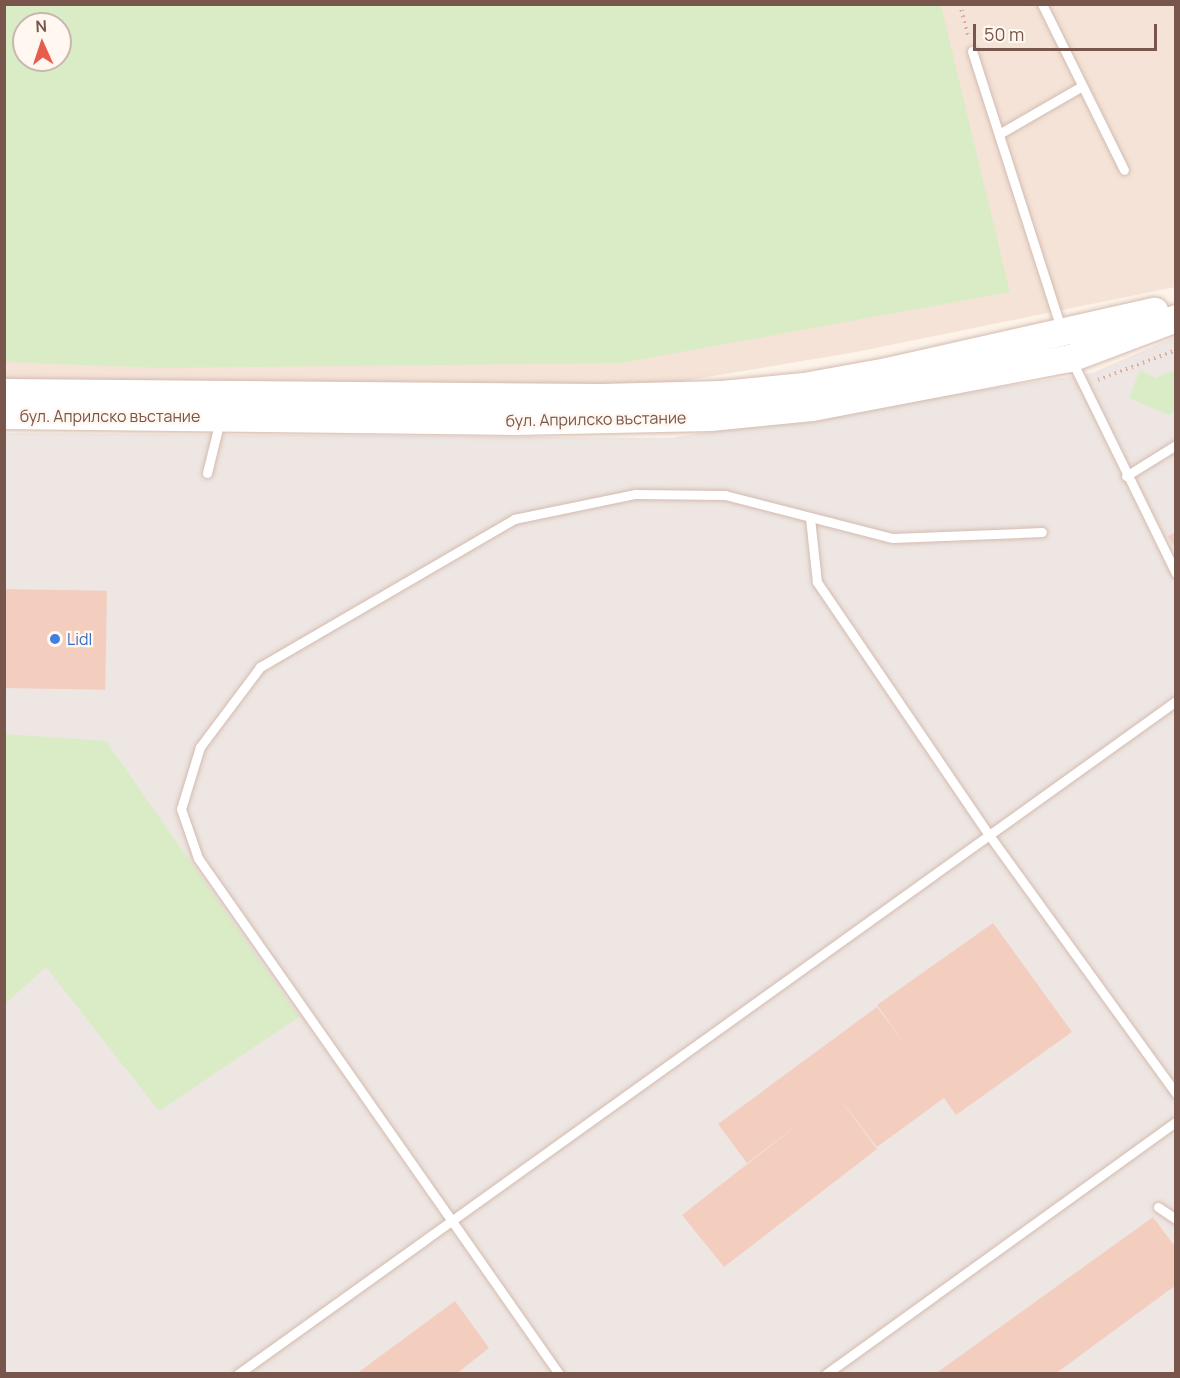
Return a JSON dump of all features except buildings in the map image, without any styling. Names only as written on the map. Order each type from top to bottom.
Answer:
[{"type":"main road","name":"бул. Априлско въстание","points":[[1066,345],[1176,307]]},
{"type":"main road","name":"бул. Априлско въстание","points":[[4,415],[220,406],[722,394],[804,386],[887,371],[1066,345],[1176,318]]},
{"type":"main road","name":"бул. Априлско въстание","points":[[4,392],[220,406]]},
{"type":"lane","points":[[1042,4],[1124,170]]},
{"type":"lane","points":[[972,51],[1066,345],[1126,476],[1176,573]]},
{"type":"lane","points":[[999,134],[1082,86]]},
{"type":"lane","points":[[207,473],[220,406]]},
{"type":"lane","points":[[1126,476],[1176,446]]},
{"type":"lane","points":[[559,1374],[198,858],[181,809],[200,747],[260,667],[514,519],[635,494],[725,495],[893,538],[1042,532]]},
{"type":"lane","points":[[810,518],[817,582],[989,835],[1176,1093]]},
{"type":"lane","points":[[238,1374],[1176,701]]},
{"type":"lane","points":[[826,1374],[1176,1122]]},
{"type":"lane","points":[[1158,1206],[1176,1219]]},
{"type":"path","points":[[960,4],[972,51]]},
{"type":"path","points":[[1083,386],[1176,350]]},
{"type":"shaded area","points":[[5,5],[1175,5],[1175,287],[856,352],[677,382],[538,387],[5,380]]},
{"type":"shaded area","points":[[1175,337],[1175,1373],[5,1374],[5,433],[670,438],[1092,373]]},
{"type":"green space","points":[[5,4],[941,5],[1010,292],[621,363],[161,368],[5,362]]},
{"type":"green space","points":[[1140,370],[1156,378],[1175,370],[1175,411],[1169,415],[1129,398]]},
{"type":"green space","points":[[5,734],[106,741],[299,1017],[159,1111],[46,967],[5,1004]]},
{"type":"place","name":"Lidl","points":[[55,639]]}]
